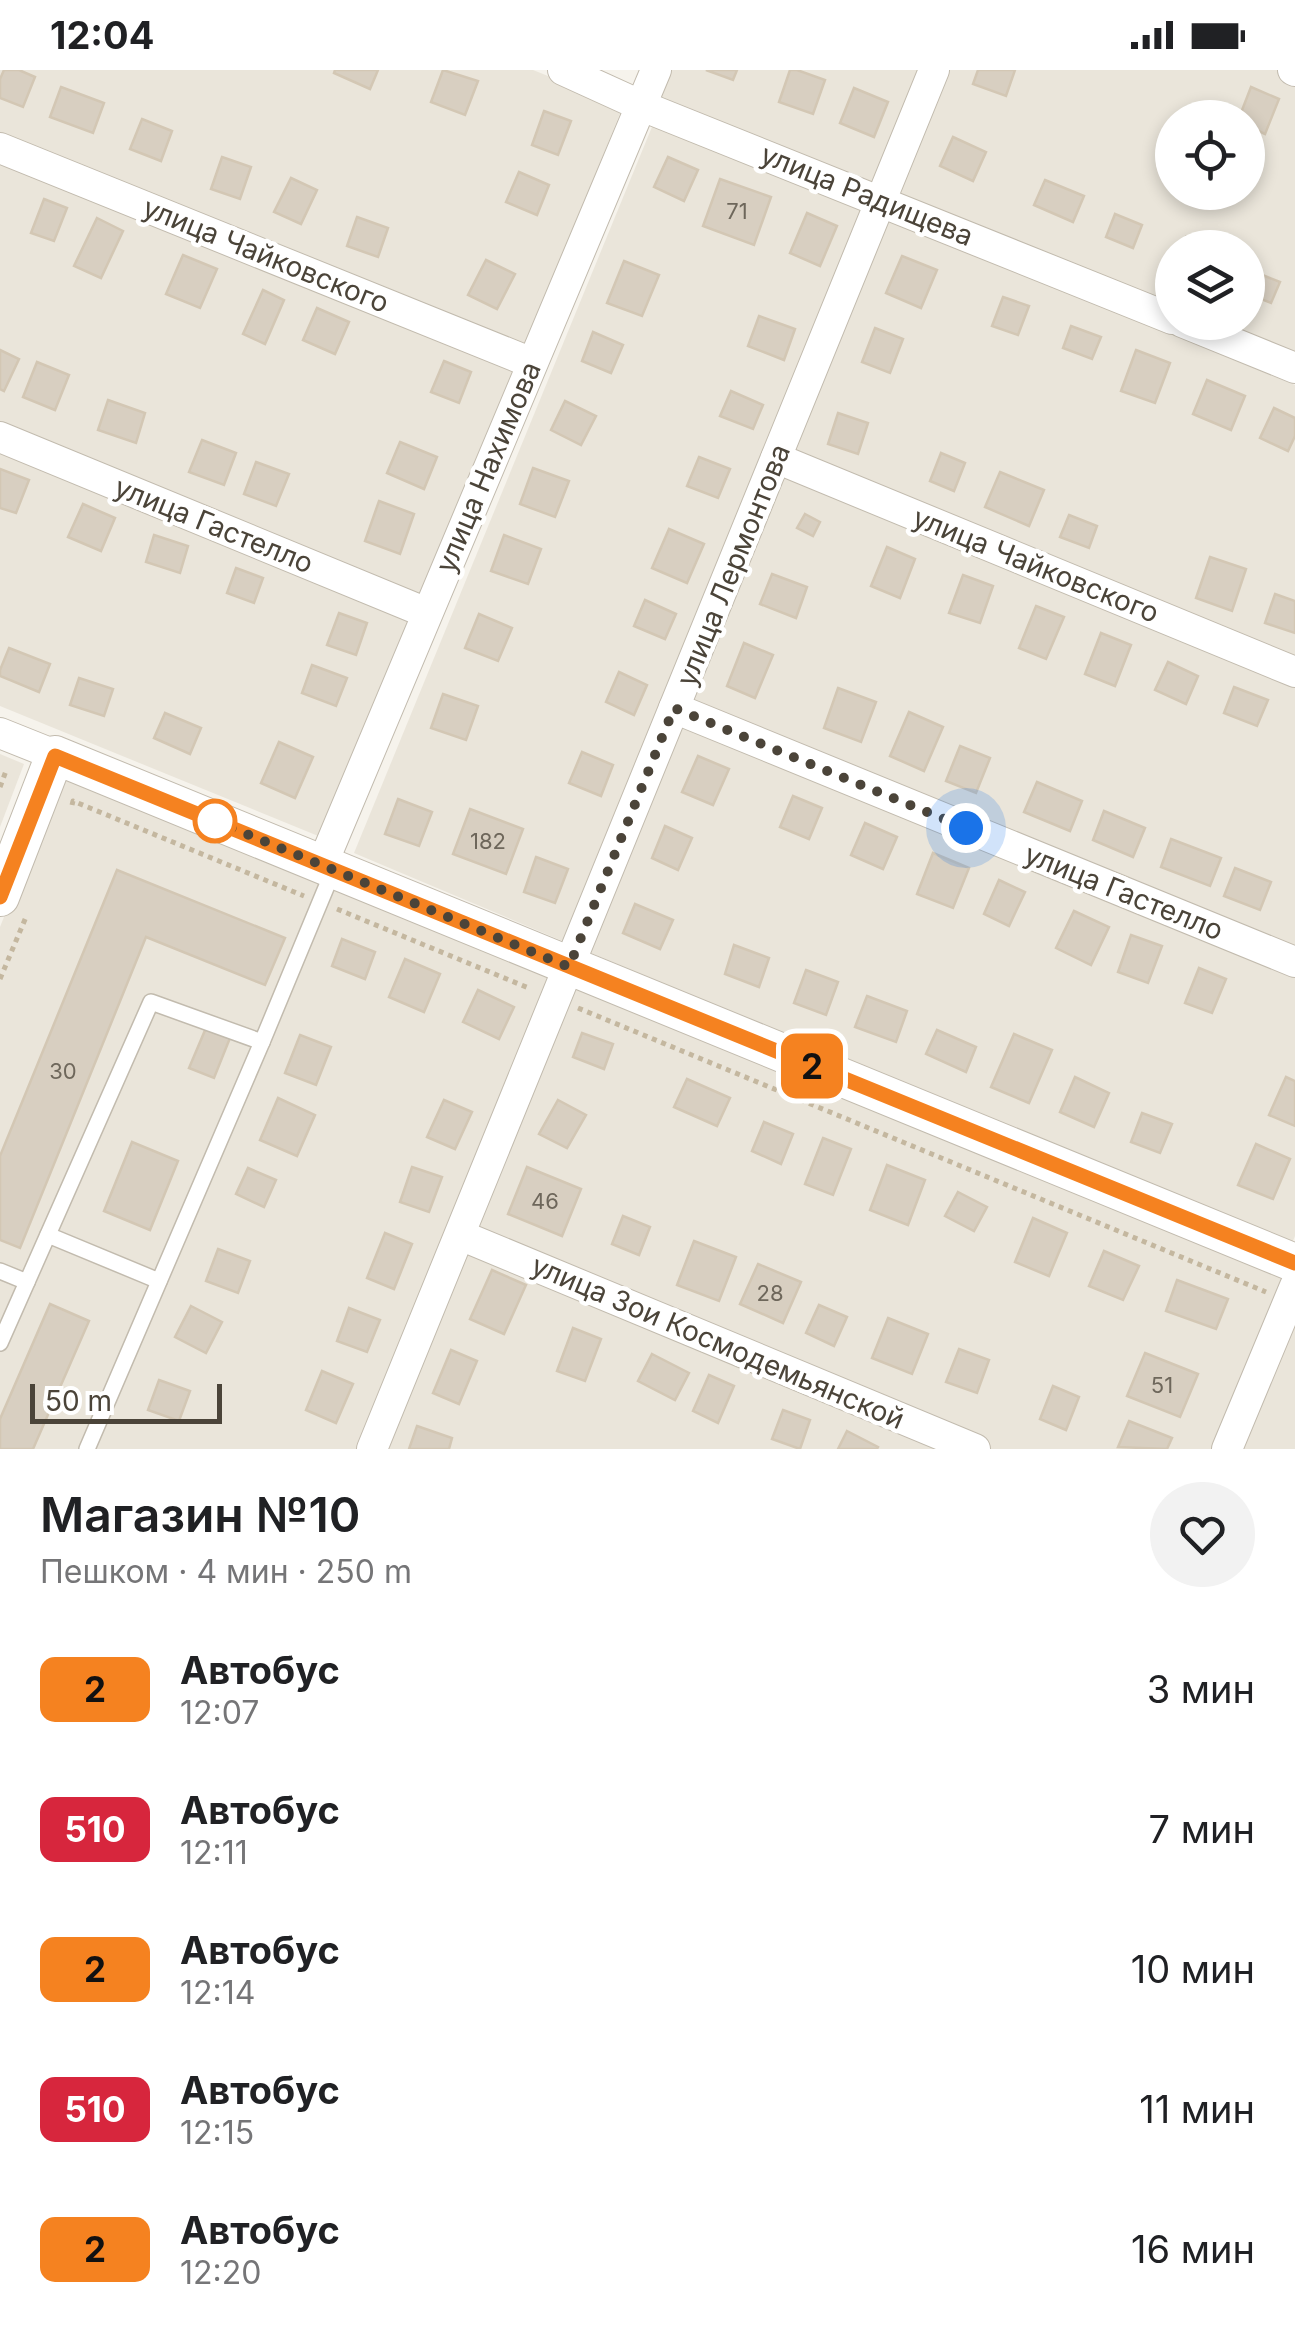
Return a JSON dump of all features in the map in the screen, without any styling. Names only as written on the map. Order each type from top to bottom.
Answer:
[{"type":"street","name":"улица Радищева","points":[[563,70],[642,106],[1155,312]]},
{"type":"street","name":"улица Нахимова","points":[[325,879],[428,613],[656,70]]},
{"type":"street","name":"улица Лермонтова","points":[[372,1449],[934,70]]},
{"type":"street","name":"улица Чайковского","points":[[0,148],[532,363]]},
{"type":"street","points":[[1226,340],[1295,368]]},
{"type":"street","name":"улица Гастелло","points":[[0,437],[428,613]]},
{"type":"street","name":"улица Чайковского","points":[[776,458],[1295,672]]},
{"type":"street","name":"улица Гастелло","points":[[674,708],[1295,962]]},
{"type":"street","points":[[0,733],[562,983],[1295,1263]]},
{"type":"street","points":[[15,902],[55,756]]},
{"type":"street","name":"улица Зои Космодемьянской","points":[[460,1234],[975,1449]]},
{"type":"street","points":[[1227,1449],[1292,1294]]},
{"type":"lane","points":[[87,1449],[262,1042],[325,879]]},
{"type":"lane","points":[[0,1343],[152,1002],[262,1042]]},
{"type":"lane","points":[[48,1234],[159,1281]]},
{"type":"lane","points":[[0,1272],[27,1282]]},
{"type":"path","points":[[0,787],[6,771]]},
{"type":"path","points":[[66,819],[73,801],[325,879],[1292,1294]]},
{"type":"path","points":[[0,979],[15,902]]},
{"type":"shaded area","points":[[0,70],[533,70],[623,106],[328,840],[0,706]]},
{"type":"shaded area","points":[[671,70],[1295,70],[1295,355],[1258,340],[1265,340],[1265,230],[1155,230],[1155,298],[659,99]]},
{"type":"shaded area","points":[[654,122],[1155,328],[1155,340],[1185,340],[1295,385],[1295,1236],[1290,1248],[354,853]]},
{"type":"shaded area","points":[[0,754],[24,764],[0,827]]},
{"type":"shaded area","points":[[63,769],[1285,1277],[1212,1449],[0,1449],[0,927]]},
{"type":"shaded area","points":[[1295,1317],[1295,1449],[1241,1449]]},
{"type":"building","points":[[4,70],[19,70],[35,77],[23,107],[0,98]]},
{"type":"building","points":[[378,70],[370,89],[334,73]]},
{"type":"building","points":[[443,70],[478,81],[465,115],[431,102]]},
{"type":"building","points":[[706,70],[737,70],[733,80]]},
{"type":"building","points":[[790,70],[825,80],[813,114],[779,102]]},
{"type":"building","points":[[978,70],[1015,70],[1006,96],[973,84]]},
{"type":"building","points":[[61,87],[104,103],[93,133],[50,117]]},
{"type":"building","points":[[1251,87],[1279,99],[1265,134],[1265,100],[1246,100]]},
{"type":"building","points":[[854,88],[888,102],[874,137],[840,123]]},
{"type":"building","points":[[544,111],[571,121],[558,155],[532,145]]},
{"type":"building","points":[[142,119],[172,131],[161,161],[130,149]]},
{"type":"building","points":[[953,137],[986,152],[973,181],[940,166]]},
{"type":"building","points":[[222,157],[251,167],[240,199],[211,189]]},
{"type":"building","points":[[668,157],[698,170],[684,201],[654,187]]},
{"type":"building","points":[[519,172],[549,185],[537,215],[506,202]]},
{"type":"building","points":[[291,178],[317,190],[301,224],[274,212]]},
{"type":"building","points":[[720,179],[771,197],[754,245],[703,226]]},
{"type":"building","points":[[1045,180],[1084,196],[1073,222],[1034,205]]},
{"type":"building","points":[[44,199],[67,208],[54,241],[31,233]]},
{"type":"building","points":[[807,213],[837,226],[820,266],[790,253]]},
{"type":"building","points":[[1115,214],[1142,225],[1133,248],[1106,237]]},
{"type":"building","points":[[357,217],[388,228],[378,257],[347,246]]},
{"type":"building","points":[[97,218],[123,231],[101,278],[74,266]]},
{"type":"building","points":[[183,255],[217,269],[200,308],[166,294]]},
{"type":"building","points":[[902,256],[937,270],[921,308],[886,293]]},
{"type":"building","points":[[486,260],[515,274],[497,309],[468,295]]},
{"type":"building","points":[[624,261],[659,275],[642,316],[607,303]]},
{"type":"building","points":[[1265,276],[1280,282],[1271,303],[1265,301]]},
{"type":"building","points":[[263,290],[284,300],[265,344],[243,334]]},
{"type":"building","points":[[1003,297],[1029,306],[1018,335],[992,326]]},
{"type":"building","points":[[317,308],[349,322],[335,354],[303,340]]},
{"type":"building","points":[[759,316],[795,329],[784,360],[748,346]]},
{"type":"building","points":[[1071,326],[1101,337],[1092,359],[1063,348]]},
{"type":"building","points":[[875,328],[903,339],[890,373],[862,362]]},
{"type":"building","points":[[593,332],[623,345],[611,373],[582,361]]},
{"type":"building","points":[[0,350],[19,359],[4,391],[0,389]]},
{"type":"building","points":[[1136,350],[1170,363],[1155,403],[1121,391]]},
{"type":"building","points":[[444,361],[471,372],[459,403],[431,392]]},
{"type":"building","points":[[37,362],[69,375],[55,410],[23,397]]},
{"type":"building","points":[[1207,380],[1245,396],[1231,430],[1193,414]]},
{"type":"building","points":[[731,391],[763,405],[753,429],[720,416]]},
{"type":"building","points":[[108,400],[145,413],[136,443],[98,430]]},
{"type":"building","points":[[565,401],[596,416],[581,445],[551,430]]},
{"type":"building","points":[[1274,408],[1295,418],[1295,436],[1288,451],[1260,438]]},
{"type":"building","points":[[838,413],[868,423],[858,454],[828,444]]},
{"type":"building","points":[[202,440],[236,453],[224,485],[189,472]]},
{"type":"building","points":[[400,442],[437,457],[424,489],[387,473]]},
{"type":"building","points":[[941,453],[965,463],[954,491],[930,481]]},
{"type":"building","points":[[699,457],[730,469],[718,498],[687,486]]},
{"type":"building","points":[[256,462],[289,474],[276,506],[244,494]]},
{"type":"building","points":[[533,468],[569,481],[555,517],[520,504]]},
{"type":"building","points":[[0,469],[29,480],[16,513],[0,508]]},
{"type":"building","points":[[1000,472],[1044,490],[1029,526],[985,507]]},
{"type":"building","points":[[379,501],[414,514],[400,554],[365,541]]},
{"type":"building","points":[[83,504],[115,518],[101,551],[68,537]]},
{"type":"building","points":[[805,514],[820,522],[813,536],[797,528]]},
{"type":"building","points":[[1069,515],[1097,526],[1089,548],[1060,537]]},
{"type":"building","points":[[669,529],[704,544],[687,583],[652,568]]},
{"type":"building","points":[[154,535],[188,546],[180,573],[146,562]]},
{"type":"building","points":[[504,535],[541,549],[528,584],[491,571]]},
{"type":"building","points":[[887,547],[915,559],[900,598],[871,586]]},
{"type":"building","points":[[1210,557],[1246,569],[1232,611],[1196,598]]},
{"type":"building","points":[[236,568],[263,578],[254,603],[227,593]]},
{"type":"building","points":[[772,574],[807,587],[796,618],[760,604]]},
{"type":"building","points":[[963,575],[993,586],[980,623],[949,613]]},
{"type":"building","points":[[1275,594],[1295,601],[1295,633],[1265,623]]},
{"type":"building","points":[[645,600],[676,614],[665,639],[634,626]]},
{"type":"building","points":[[1036,606],[1064,617],[1046,659],[1019,648]]},
{"type":"building","points":[[339,613],[367,623],[356,655],[327,645]]},
{"type":"building","points":[[479,614],[512,628],[498,661],[465,648]]},
{"type":"building","points":[[1101,633],[1131,645],[1115,686],[1085,674]]},
{"type":"building","points":[[744,643],[773,655],[755,698],[727,686]]},
{"type":"building","points":[[9,648],[50,664],[39,692],[0,676]]},
{"type":"building","points":[[1168,662],[1198,676],[1186,704],[1155,690]]},
{"type":"building","points":[[312,665],[347,678],[336,706],[302,693]]},
{"type":"building","points":[[619,672],[647,685],[634,715],[606,702]]},
{"type":"building","points":[[79,678],[113,689],[104,716],[70,705]]},
{"type":"building","points":[[1234,687],[1268,700],[1257,726],[1224,713]]},
{"type":"building","points":[[838,688],[876,702],[861,742],[824,728]]},
{"type":"building","points":[[443,694],[478,706],[466,740],[431,728]]},
{"type":"building","points":[[909,712],[943,727],[924,771],[890,756]]},
{"type":"building","points":[[165,713],[201,728],[190,754],[154,738]]},
{"type":"building","points":[[279,742],[313,757],[295,798],[261,783]]},
{"type":"building","points":[[960,746],[990,758],[976,793],[946,781]]},
{"type":"building","points":[[582,752],[613,765],[601,796],[569,783]]},
{"type":"building","points":[[698,756],[729,769],[713,805],[682,792]]},
{"type":"building","points":[[1037,782],[1082,801],[1070,831],[1024,812]]},
{"type":"building","points":[[793,796],[822,808],[809,839],[780,827]]},
{"type":"building","points":[[398,799],[432,812],[419,846],[385,834]]},
{"type":"building","points":[[470,809],[523,829],[506,874],[453,854]]},
{"type":"building","points":[[1104,811],[1145,828],[1133,857],[1093,840]]},
{"type":"building","points":[[865,823],[897,837],[883,869],[851,855]]},
{"type":"building","points":[[665,826],[692,838],[678,870],[652,858]]},
{"type":"building","points":[[1171,839],[1221,858],[1210,886],[1161,867]]},
{"type":"building","points":[[933,853],[969,868],[953,908],[917,894]]},
{"type":"building","points":[[536,857],[568,869],[555,903],[524,892]]},
{"type":"building","points":[[1235,868],[1271,882],[1260,910],[1224,896]]},
{"type":"building","points":[[117,870],[285,938],[265,985],[146,937],[20,1248],[0,1240],[0,1156]]},
{"type":"building","points":[[999,880],[1025,892],[1009,926],[984,914]]},
{"type":"building","points":[[635,904],[673,920],[660,949],[623,933]]},
{"type":"building","points":[[1074,911],[1109,927],[1091,965],[1056,948]]},
{"type":"building","points":[[1131,935],[1162,946],[1148,983],[1118,972]]},
{"type":"building","points":[[342,939],[375,952],[365,979],[332,966]]},
{"type":"building","points":[[734,945],[769,958],[759,987],[725,974]]},
{"type":"building","points":[[405,959],[440,974],[424,1012],[389,997]]},
{"type":"building","points":[[1199,968],[1226,979],[1212,1013],[1185,1003]]},
{"type":"building","points":[[806,970],[838,982],[826,1015],[794,1003]]},
{"type":"building","points":[[478,990],[514,1007],[499,1039],[463,1022]]},
{"type":"building","points":[[867,996],[907,1011],[896,1042],[855,1027]]},
{"type":"building","points":[[206,1028],[230,1038],[214,1078],[189,1068]]},
{"type":"building","points":[[937,1030],[976,1047],[966,1072],[926,1054]]},
{"type":"building","points":[[582,1033],[613,1044],[604,1069],[573,1057]]},
{"type":"building","points":[[1014,1034],[1052,1050],[1029,1103],[991,1087]]},
{"type":"building","points":[[300,1035],[331,1047],[316,1085],[285,1073]]},
{"type":"building","points":[[1075,1077],[1109,1093],[1094,1127],[1060,1112]]},
{"type":"building","points":[[1286,1077],[1295,1081],[1295,1126],[1269,1115]]},
{"type":"building","points":[[687,1079],[730,1098],[717,1126],[674,1107]]},
{"type":"building","points":[[278,1098],[315,1115],[297,1156],[260,1140]]},
{"type":"building","points":[[444,1100],[472,1112],[455,1149],[427,1137]]},
{"type":"building","points":[[558,1100],[586,1115],[567,1148],[539,1134]]},
{"type":"building","points":[[1142,1113],[1172,1124],[1160,1153],[1131,1142]]},
{"type":"building","points":[[764,1122],[793,1134],[781,1164],[752,1151]]},
{"type":"building","points":[[823,1138],[851,1149],[833,1195],[805,1184]]},
{"type":"building","points":[[132,1142],[178,1161],[150,1230],[104,1211]]},
{"type":"building","points":[[1256,1144],[1290,1159],[1273,1199],[1238,1185]]},
{"type":"building","points":[[887,1165],[925,1180],[908,1225],[870,1210]]},
{"type":"building","points":[[412,1167],[442,1177],[429,1212],[400,1202]]},
{"type":"building","points":[[527,1167],[581,1189],[562,1236],[508,1214]]},
{"type":"building","points":[[248,1168],[276,1180],[264,1207],[236,1194]]},
{"type":"building","points":[[958,1192],[987,1207],[974,1231],[945,1216]]},
{"type":"building","points":[[623,1216],[650,1227],[639,1255],[612,1244]]},
{"type":"building","points":[[1033,1218],[1067,1233],[1049,1276],[1015,1262]]},
{"type":"building","points":[[385,1233],[412,1244],[394,1289],[367,1278]]},
{"type":"building","points":[[694,1241],[736,1257],[719,1301],[677,1285]]},
{"type":"building","points":[[218,1249],[250,1261],[238,1293],[206,1281]]},
{"type":"building","points":[[1104,1251],[1139,1266],[1123,1300],[1089,1286]]},
{"type":"building","points":[[758,1264],[801,1282],[783,1323],[740,1304]]},
{"type":"building","points":[[492,1270],[526,1285],[504,1334],[470,1319]]},
{"type":"building","points":[[1177,1280],[1228,1299],[1216,1329],[1166,1311]]},
{"type":"building","points":[[50,1304],[89,1321],[33,1449],[0,1449],[0,1419]]},
{"type":"building","points":[[819,1305],[847,1317],[834,1346],[806,1333]]},
{"type":"building","points":[[191,1306],[222,1322],[206,1353],[175,1337]]},
{"type":"building","points":[[349,1308],[380,1320],[367,1352],[337,1341]]},
{"type":"building","points":[[888,1318],[928,1334],[912,1374],[872,1358]]},
{"type":"building","points":[[573,1328],[601,1339],[585,1381],[557,1371]]},
{"type":"building","points":[[959,1349],[989,1360],[977,1393],[946,1382]]},
{"type":"building","points":[[451,1350],[477,1361],[459,1404],[433,1393]]},
{"type":"building","points":[[1145,1353],[1198,1374],[1180,1417],[1127,1396]]},
{"type":"building","points":[[652,1354],[689,1373],[675,1400],[638,1381]]},
{"type":"building","points":[[322,1371],[353,1384],[336,1423],[306,1410]]},
{"type":"building","points":[[709,1375],[734,1386],[718,1423],[693,1411]]},
{"type":"building","points":[[159,1380],[190,1391],[179,1421],[148,1410]]},
{"type":"building","points":[[1053,1386],[1079,1397],[1066,1430],[1040,1419]]},
{"type":"building","points":[[783,1410],[810,1420],[800,1449],[772,1439]]},
{"type":"building","points":[[1129,1421],[1172,1438],[1167,1449],[1118,1447]]},
{"type":"building","points":[[417,1426],[452,1438],[449,1449],[409,1449]]},
{"type":"building","points":[[847,1431],[878,1447],[877,1449],[838,1449]]},
{"type":"bus line","name":"2","points":[[0,897],[55,756],[1295,1263]]},
{"type":"route","points":[[215,821],[569,967],[674,708],[966,828]]}]
